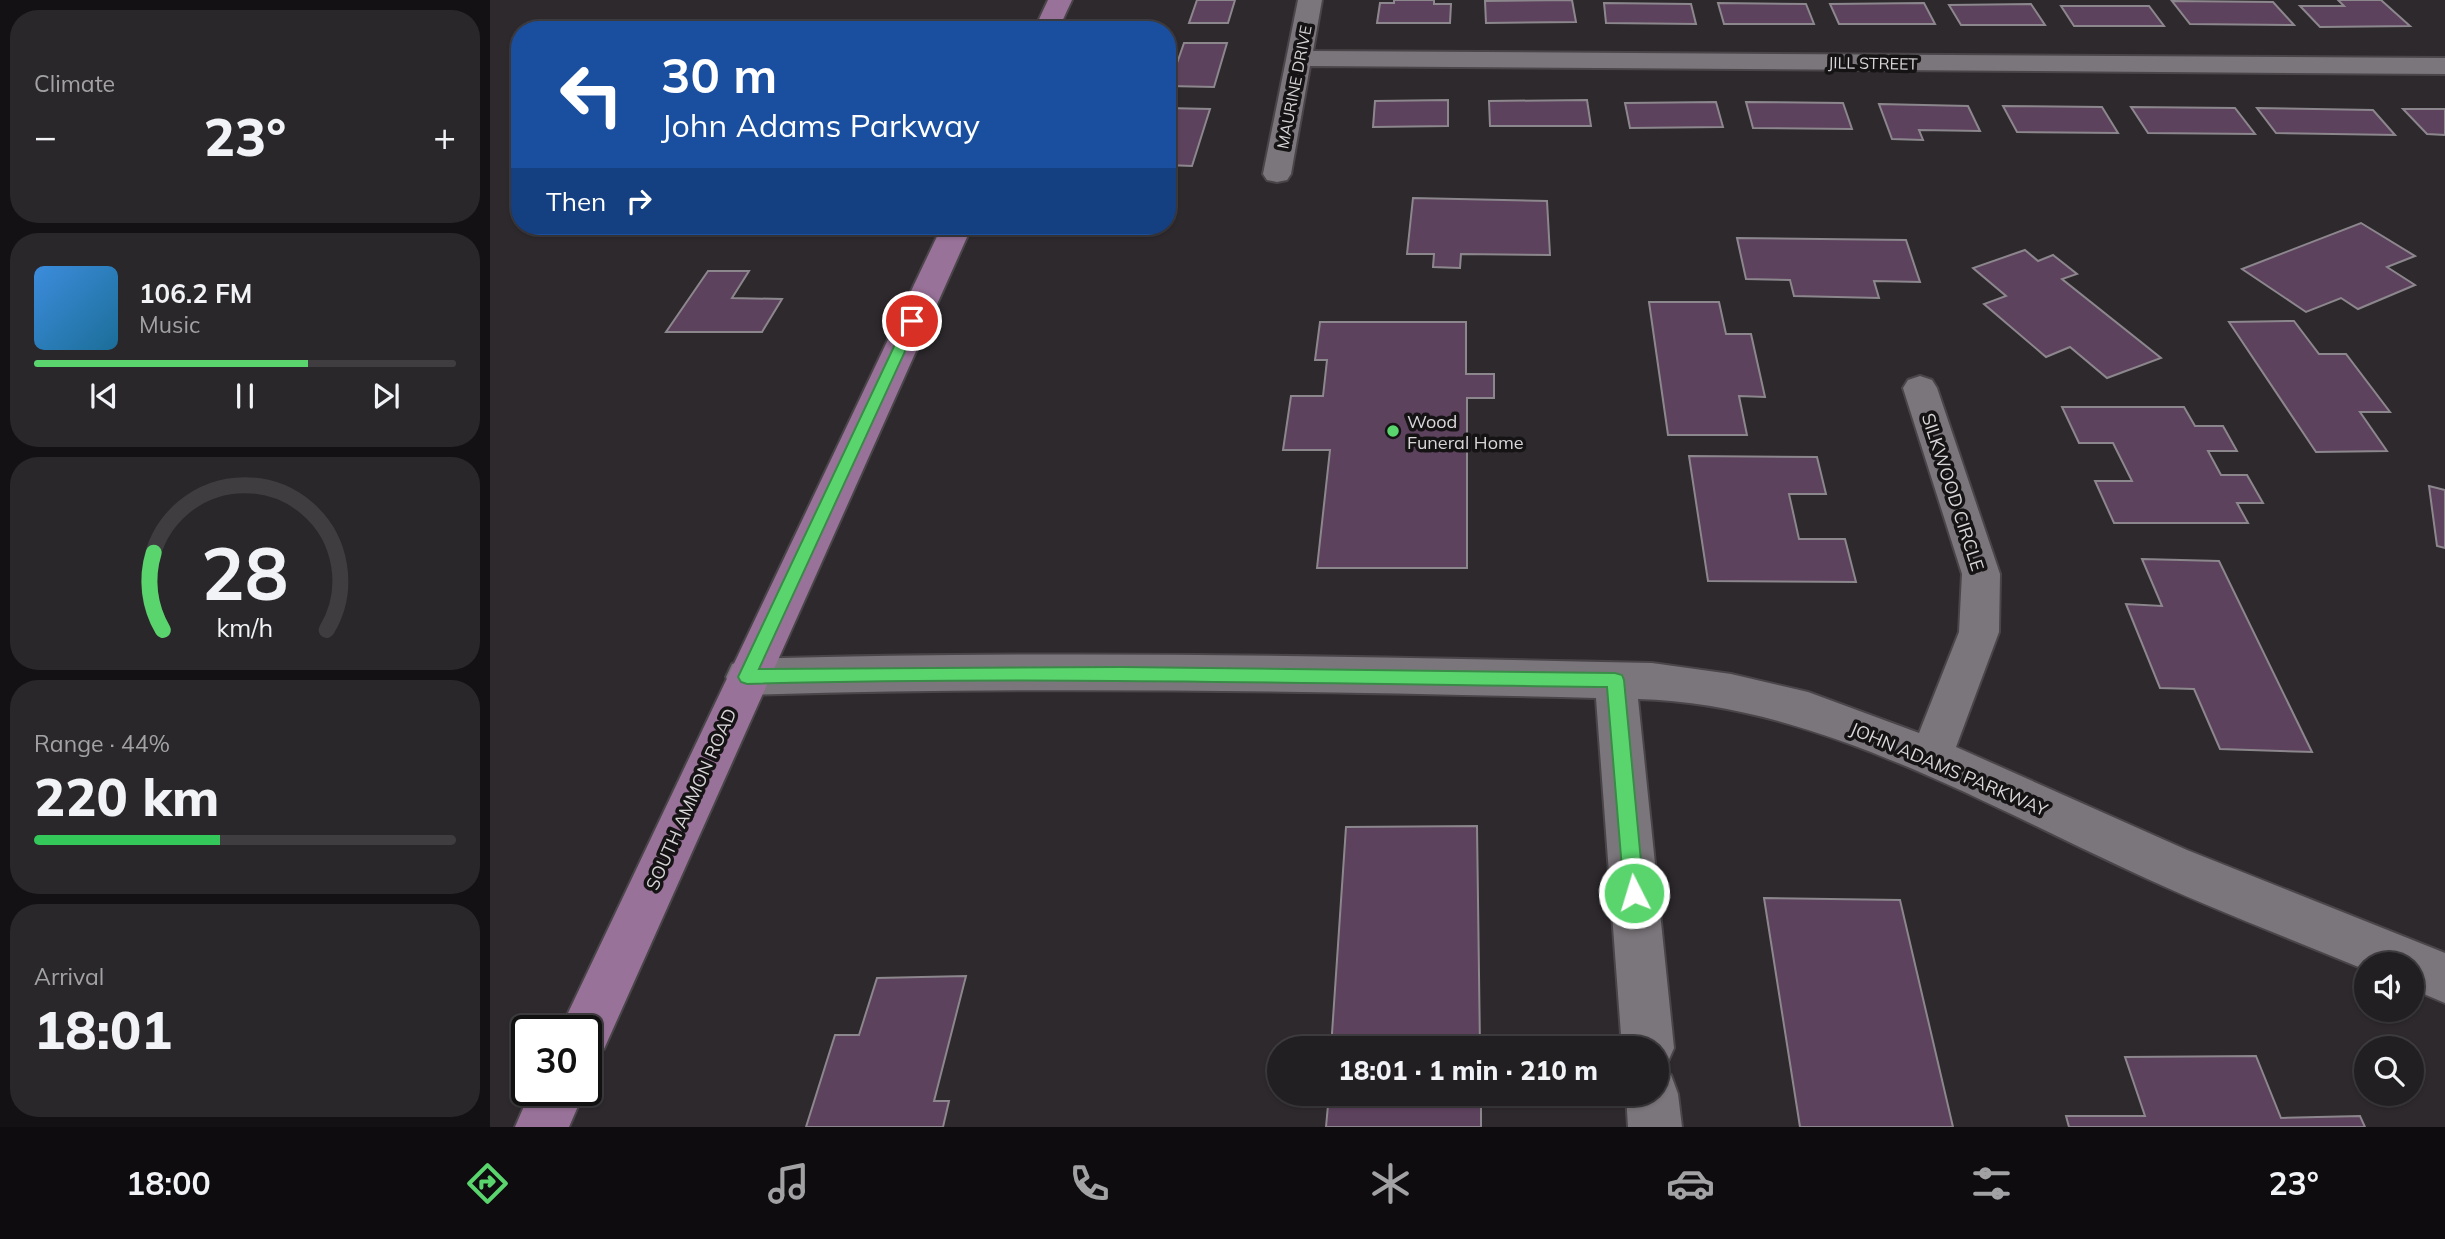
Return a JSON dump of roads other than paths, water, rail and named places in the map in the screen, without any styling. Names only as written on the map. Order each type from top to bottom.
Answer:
[{"type":"main road","points":[[1050,21],[1060,0]]},
{"type":"main road","name":"SOUTH AMMON ROAD","points":[[593,1015],[953,235]]},
{"type":"main road","points":[[542,1127],[552,1106]]},
{"type":"street","name":"MAURINE DRIVE","points":[[1277,174],[1310,0]]},
{"type":"street","name":"JILL STREET","points":[[1300,58],[2445,65]]},
{"type":"street","name":"SILKWOOD CIRCLE","points":[[1920,388],[1981,574],[1979,632],[1931,757]]},
{"type":"street","name":"JOHN ADAMS PARKWAY","points":[[747,677],[849,674],[1122,674],[1615,680],[1652,681],[1731,692],[1808,711],[1931,757],[2172,867],[2381,952]]},
{"type":"street","points":[[1615,680],[1647,1036]]},
{"type":"street","name":"JOHN ADAMS PARKWAY","points":[[2424,969],[2445,978]]},
{"type":"street","points":[[1653,1106],[1655,1127]]},
{"type":"place","name":"Wood Funeral Home","points":[[1393,431]]}]
